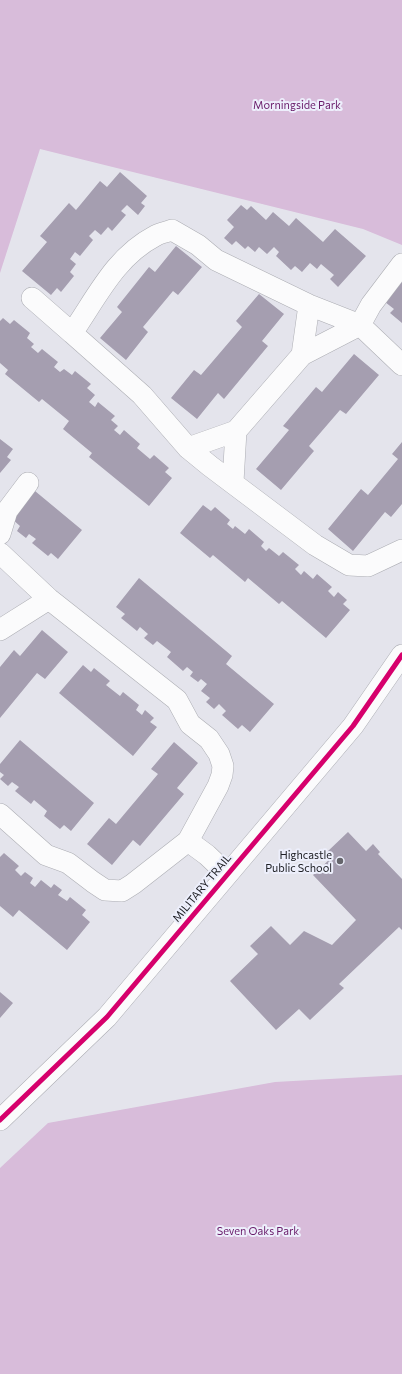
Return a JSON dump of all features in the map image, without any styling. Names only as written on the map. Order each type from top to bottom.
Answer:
[{"type":"street","points":[[72,333],[110,275],[127,256],[156,236],[172,230],[198,245],[216,260],[309,305],[360,325],[402,366]]},
{"type":"street","points":[[188,448],[236,431],[302,355],[360,325],[371,305],[402,264]]},
{"type":"street","points":[[32,298],[142,395],[188,448],[315,545],[350,564],[368,566],[402,550]]},
{"type":"street","points":[[302,355],[309,305]]},
{"type":"street","points":[[233,482],[236,431]]},
{"type":"street","points":[[0,534],[7,511],[28,483]]},
{"type":"street","points":[[0,553],[49,599],[177,700],[190,724],[209,739],[219,754],[223,766],[222,775],[218,786],[188,840],[122,891],[105,890],[68,863],[46,855],[0,814]]},
{"type":"street","points":[[0,630],[49,599]]},
{"type":"street","name":"MILITARY TRAIL","points":[[0,1118],[107,1017],[353,726],[402,655]]},
{"type":"street","points":[[188,840],[227,874]]},
{"type":"green space","name":"Morningside Park","points":[[0,0],[402,0],[402,245],[363,229],[40,149],[0,273]]},
{"type":"green space","name":"Seven Oaks Park","points":[[402,1075],[402,1374],[0,1374],[0,1168],[48,1123],[275,1082]]},
{"type":"building","points":[[120,172],[147,196],[141,203],[145,206],[138,215],[127,205],[121,211],[126,215],[112,231],[108,227],[101,235],[95,230],[89,236],[93,240],[80,256],[75,252],[70,259],[76,264],[70,272],[74,276],[61,292],[57,288],[51,295],[22,271],[47,242],[40,236],[69,203],[76,210],[100,181],[107,187]]},
{"type":"building","points":[[241,205],[247,210],[251,206],[266,220],[273,212],[289,226],[296,218],[323,242],[335,229],[366,256],[338,287],[330,279],[334,275],[321,264],[317,269],[310,263],[302,272],[295,266],[291,270],[276,256],[279,252],[274,247],[267,254],[259,247],[255,252],[248,246],[245,249],[236,241],[232,245],[224,238],[234,227],[227,220]]},
{"type":"building","points":[[176,246],[202,267],[178,295],[173,291],[143,327],[148,332],[126,360],[100,338],[122,312],[117,307],[149,267],[155,272]]},
{"type":"building","points":[[402,282],[402,323],[390,313],[394,309],[385,302]]},
{"type":"building","points":[[259,294],[284,314],[262,341],[268,346],[224,399],[218,393],[197,419],[171,398],[194,370],[201,375],[242,327],[236,321]]},
{"type":"building","points":[[3,318],[10,324],[14,320],[30,333],[27,338],[34,344],[31,347],[38,353],[42,349],[58,362],[54,367],[60,372],[64,369],[72,375],[75,371],[91,384],[87,388],[95,395],[89,402],[95,407],[98,402],[115,416],[111,420],[118,426],[114,430],[120,435],[124,430],[140,444],[137,448],[150,459],[154,455],[169,468],[165,472],[172,478],[149,506],[89,457],[92,453],[63,429],[69,421],[42,399],[39,402],[5,374],[8,370],[0,363],[0,321]]},
{"type":"building","points":[[354,354],[379,375],[346,414],[340,410],[309,446],[314,451],[281,490],[256,469],[289,430],[283,426],[316,387],[322,392]]},
{"type":"building","points":[[0,439],[13,449],[7,457],[11,460],[0,473]]},
{"type":"building","points":[[402,442],[402,504],[391,517],[385,512],[353,551],[328,529],[361,489],[368,495],[398,459],[392,454]]},
{"type":"building","points":[[35,491],[82,530],[58,559],[51,553],[48,556],[32,543],[36,539],[29,534],[26,538],[17,531],[20,526],[12,519]]},
{"type":"building","points":[[203,505],[211,511],[215,507],[230,520],[227,524],[233,529],[235,526],[245,534],[249,529],[264,542],[261,546],[266,551],[269,548],[279,556],[283,552],[299,565],[295,569],[301,575],[304,571],[313,579],[317,574],[332,587],[328,591],[334,597],[338,592],[347,600],[343,604],[350,610],[326,638],[282,601],[279,604],[248,578],[245,582],[213,555],[210,558],[180,533]]},
{"type":"building","points":[[139,578],[232,656],[226,664],[274,704],[250,732],[242,725],[238,729],[222,715],[226,711],[219,704],[214,709],[206,702],[210,698],[201,691],[207,684],[201,679],[198,682],[190,676],[193,672],[187,667],[183,671],[167,657],[171,652],[157,641],[153,645],[144,638],[148,634],[140,627],[137,631],[121,618],[125,614],[116,607]]},
{"type":"building","points":[[42,630],[68,652],[45,679],[37,673],[0,718],[0,667],[14,650],[20,656]]},
{"type":"building","points":[[83,665],[91,672],[94,668],[110,681],[106,685],[120,696],[123,692],[139,705],[136,710],[142,715],[145,710],[154,718],[150,722],[157,727],[133,756],[59,693]]},
{"type":"building","points":[[20,740],[94,803],[71,831],[64,825],[60,829],[44,816],[47,811],[34,800],[31,804],[15,791],[19,787],[12,782],[8,786],[0,779],[4,775],[0,772],[0,764]]},
{"type":"building","points":[[174,742],[198,763],[177,788],[184,794],[140,846],[133,840],[112,865],[87,844],[109,818],[116,824],[158,774],[151,769]]},
{"type":"building","points":[[348,832],[366,851],[373,844],[380,852],[378,854],[402,879],[402,930],[399,927],[339,984],[344,988],[310,1020],[299,1009],[276,1030],[230,981],[258,954],[250,946],[271,926],[290,945],[304,931],[332,945],[356,920],[313,875],[332,857],[327,852]]},
{"type":"building","points":[[4,853],[19,866],[15,870],[21,876],[25,872],[33,878],[30,883],[35,887],[41,880],[51,888],[54,884],[62,890],[58,895],[67,901],[70,897],[86,910],[82,915],[90,922],[67,950],[19,910],[13,917],[0,906],[0,857]]},
{"type":"building","points":[[0,992],[13,1003],[0,1018]]},
{"type":"cycle path","points":[[0,1120],[107,1017],[353,726],[402,655]]},
{"type":"place","name":"Highcastle Public School","points":[[340,861]]}]
